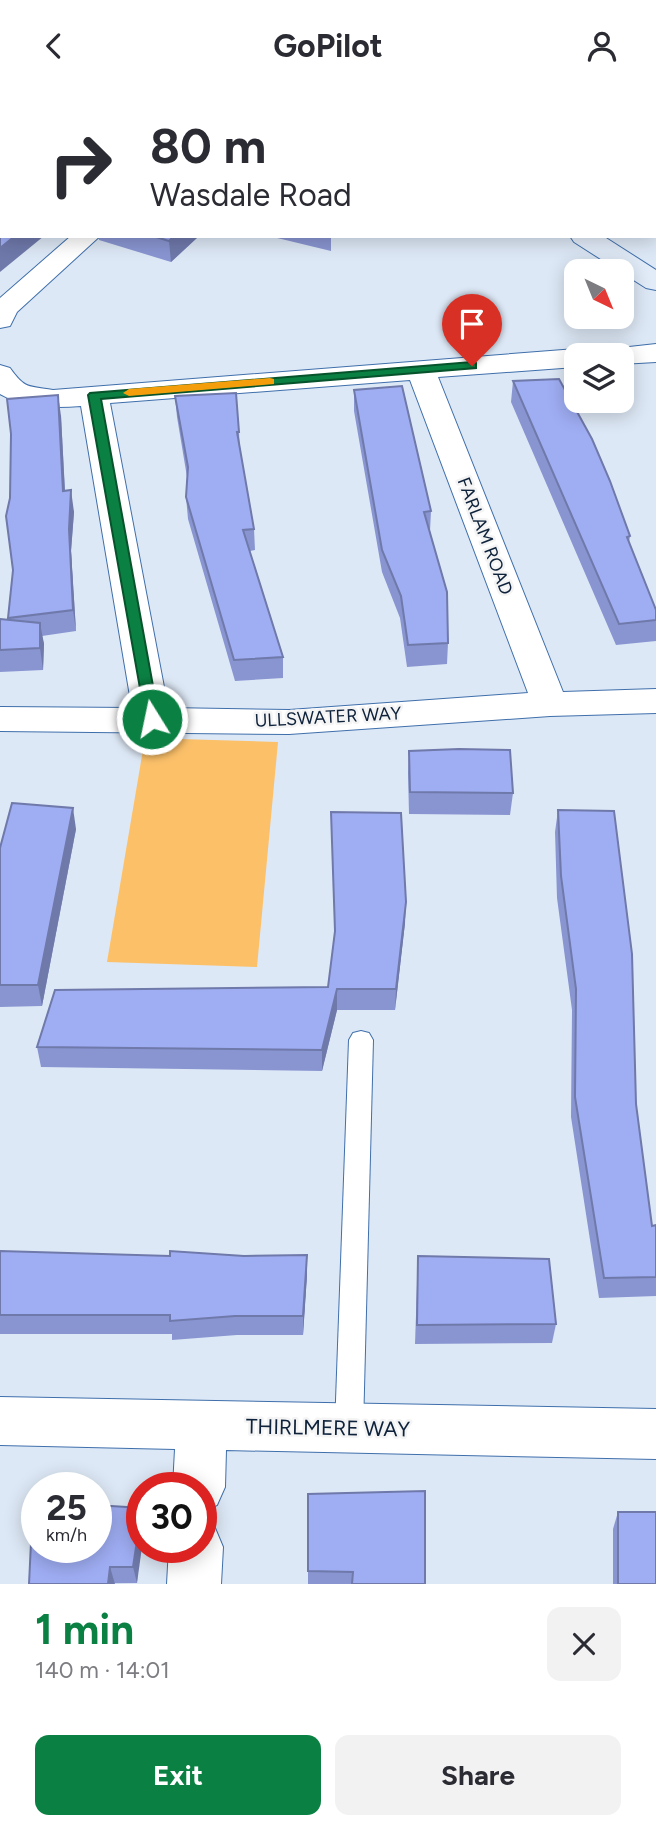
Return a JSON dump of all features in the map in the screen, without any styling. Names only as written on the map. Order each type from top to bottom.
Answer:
[{"type":"street","points":[[0,320],[4,309],[85,238]]},
{"type":"street","points":[[587,238],[656,282]]},
{"type":"street","points":[[634,354],[656,353]]},
{"type":"street","points":[[1,381],[20,394],[53,399],[564,359]]},
{"type":"street","name":"FARLAM ROAD","points":[[420,369],[550,704]]},
{"type":"street","points":[[94,395],[152,719]]},
{"type":"street","name":"ULLSWATER WAY","points":[[0,719],[289,722],[550,704],[656,701]]},
{"type":"street","name":"THIRLMERE WAY","points":[[0,1421],[656,1434]]},
{"type":"street","points":[[199,1472],[201,1425]]},
{"type":"street","points":[[194,1584],[195,1563]]},
{"type":"lane","points":[[349,1428],[361,1041]]},
{"type":"shaded area","points":[[145,738],[278,742],[257,967],[107,962]]},
{"type":"building","points":[[0,238],[12,238],[0,248]]},
{"type":"building","points":[[559,379],[564,388],[564,413],[578,413],[610,481],[630,536],[627,537],[656,610],[656,620],[619,624],[513,381]]},
{"type":"building","points":[[402,386],[431,511],[424,512],[447,592],[448,643],[408,645],[401,596],[382,550],[354,390]]},
{"type":"building","points":[[236,393],[237,432],[254,529],[243,530],[283,657],[234,660],[186,497],[188,467],[175,396]]},
{"type":"building","points":[[58,395],[63,491],[71,490],[69,529],[73,610],[8,618],[13,570],[6,516],[10,498],[11,434],[7,399]]},
{"type":"building","points":[[0,619],[40,623],[40,648],[0,650]]},
{"type":"building","points":[[510,750],[513,793],[410,792],[409,751]]},
{"type":"building","points":[[12,803],[73,808],[38,985],[0,985],[0,848]]},
{"type":"building","points":[[558,810],[614,811],[632,954],[636,1104],[652,1226],[656,1225],[656,1277],[604,1278],[575,1097],[576,989],[561,876]]},
{"type":"building","points":[[331,812],[401,813],[406,902],[396,989],[337,989],[322,1050],[37,1047],[55,990],[328,987],[335,931]]},
{"type":"building","points":[[0,1251],[170,1256],[170,1251],[244,1256],[307,1255],[303,1316],[235,1316],[170,1321],[170,1315],[0,1315]]},
{"type":"building","points":[[418,1256],[549,1259],[556,1324],[417,1325]]},
{"type":"building","points":[[425,1491],[425,1584],[352,1584],[353,1572],[308,1571],[308,1494]]},
{"type":"building","points":[[112,1506],[126,1507],[126,1563],[134,1563],[133,1567],[110,1567],[108,1584],[29,1584],[30,1563],[112,1563]]},
{"type":"building","points":[[618,1512],[656,1512],[656,1584],[618,1584]]},
{"type":"slow traffic","points":[[129,393],[270,381]]},
{"type":"route","points":[[152,719],[94,395],[472,366]]}]
